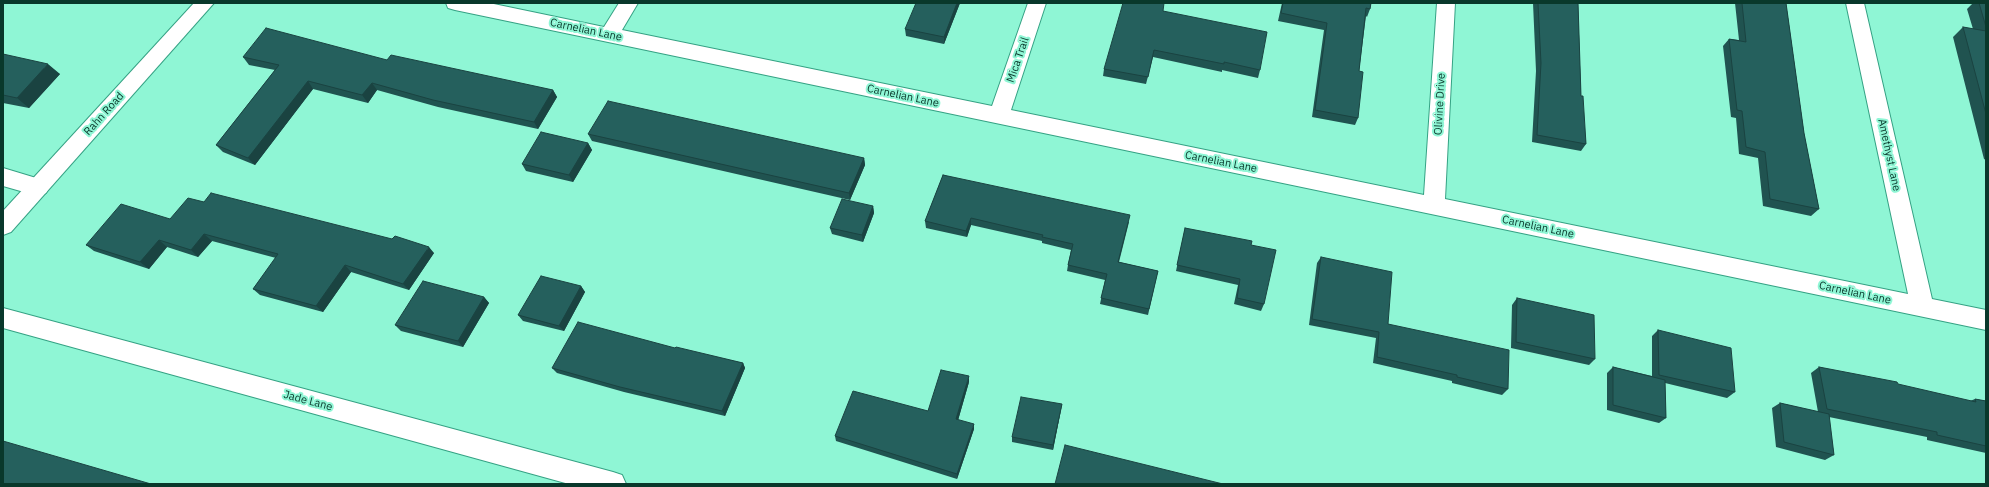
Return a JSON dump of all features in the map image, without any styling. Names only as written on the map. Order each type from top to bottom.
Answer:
[{"type":"street","name":"Rahn Road","points":[[3,226],[205,3]]},
{"type":"street","name":"Carnelian Lane","points":[[455,3],[1986,320]]},
{"type":"street","points":[[609,35],[629,3]]},
{"type":"street","name":"Mica Trail","points":[[999,116],[1037,3]]},
{"type":"street","name":"Olivine Drive","points":[[1434,205],[1446,3]]},
{"type":"street","name":"Amethyst Lane","points":[[1856,3],[1922,307]]},
{"type":"street","points":[[3,178],[38,188]]},
{"type":"street","name":"Jade Lane","points":[[3,318],[613,484]]},
{"type":"building","points":[[916,3],[957,3],[944,37],[905,29]]},
{"type":"building","points":[[1123,3],[1164,3],[1163,11],[1267,32],[1260,70],[1154,50],[1148,77],[1104,69]]},
{"type":"building","points":[[1283,3],[1371,3],[1370,9],[1366,8],[1359,71],[1363,72],[1358,118],[1315,110],[1327,23],[1281,13]]},
{"type":"building","points":[[1538,3],[1578,3],[1581,96],[1583,96],[1586,144],[1537,135],[1541,63]]},
{"type":"building","points":[[1742,3],[1786,3],[1804,133],[1819,209],[1770,199],[1765,152],[1746,147],[1742,111],[1737,110],[1729,39],[1746,42]]},
{"type":"building","points":[[1979,3],[1986,3],[1986,27]]},
{"type":"building","points":[[1963,27],[1986,31],[1986,114]]},
{"type":"building","points":[[266,28],[387,60],[391,55],[553,90],[534,122],[433,100],[372,83],[362,95],[308,81],[248,158],[216,145],[279,65],[243,57]]},
{"type":"building","points":[[3,54],[48,64],[17,98],[3,95]]},
{"type":"building","points":[[608,101],[864,158],[849,193],[588,134]]},
{"type":"building","points":[[541,132],[588,143],[569,175],[522,164]]},
{"type":"building","points":[[943,175],[1130,215],[1118,262],[1158,271],[1149,309],[1101,298],[1107,274],[1068,265],[1073,244],[1042,237],[1043,235],[971,218],[966,231],[925,221]]},
{"type":"building","points":[[211,193],[392,239],[395,236],[429,247],[403,284],[345,265],[316,306],[253,289],[278,254],[204,234],[191,250],[159,240],[140,262],[86,245],[121,204],[170,219],[188,198],[204,202]]},
{"type":"building","points":[[842,199],[873,206],[862,235],[830,228]]},
{"type":"building","points":[[1185,228],[1252,241],[1251,245],[1276,250],[1264,304],[1237,298],[1240,279],[1177,265]]},
{"type":"building","points":[[1321,257],[1392,272],[1388,324],[1509,350],[1508,389],[1457,377],[1457,375],[1377,357],[1379,332],[1312,319]]},
{"type":"building","points":[[541,276],[581,286],[559,326],[518,315]]},
{"type":"building","points":[[423,281],[484,297],[458,341],[395,325]]},
{"type":"building","points":[[1517,298],[1594,315],[1595,359],[1516,342]]},
{"type":"building","points":[[578,322],[675,348],[743,363],[722,411],[620,387],[552,368]]},
{"type":"building","points":[[1658,330],[1731,348],[1735,392],[1659,375]]},
{"type":"building","points":[[1613,367],[1665,380],[1666,418],[1613,405]]},
{"type":"building","points":[[1819,367],[1897,382],[1898,384],[1976,402],[1975,399],[1986,401],[1986,446],[1937,435],[1937,432],[1827,409]]},
{"type":"building","points":[[941,370],[969,376],[956,419],[974,424],[957,474],[835,436],[853,391],[928,411]]},
{"type":"building","points":[[1021,397],[1062,404],[1053,445],[1012,437]]},
{"type":"building","points":[[1780,403],[1829,414],[1834,455],[1784,442]]},
{"type":"building","points":[[3,441],[151,484],[3,484]]},
{"type":"building","points":[[1065,445],[1223,484],[1055,484]]}]
